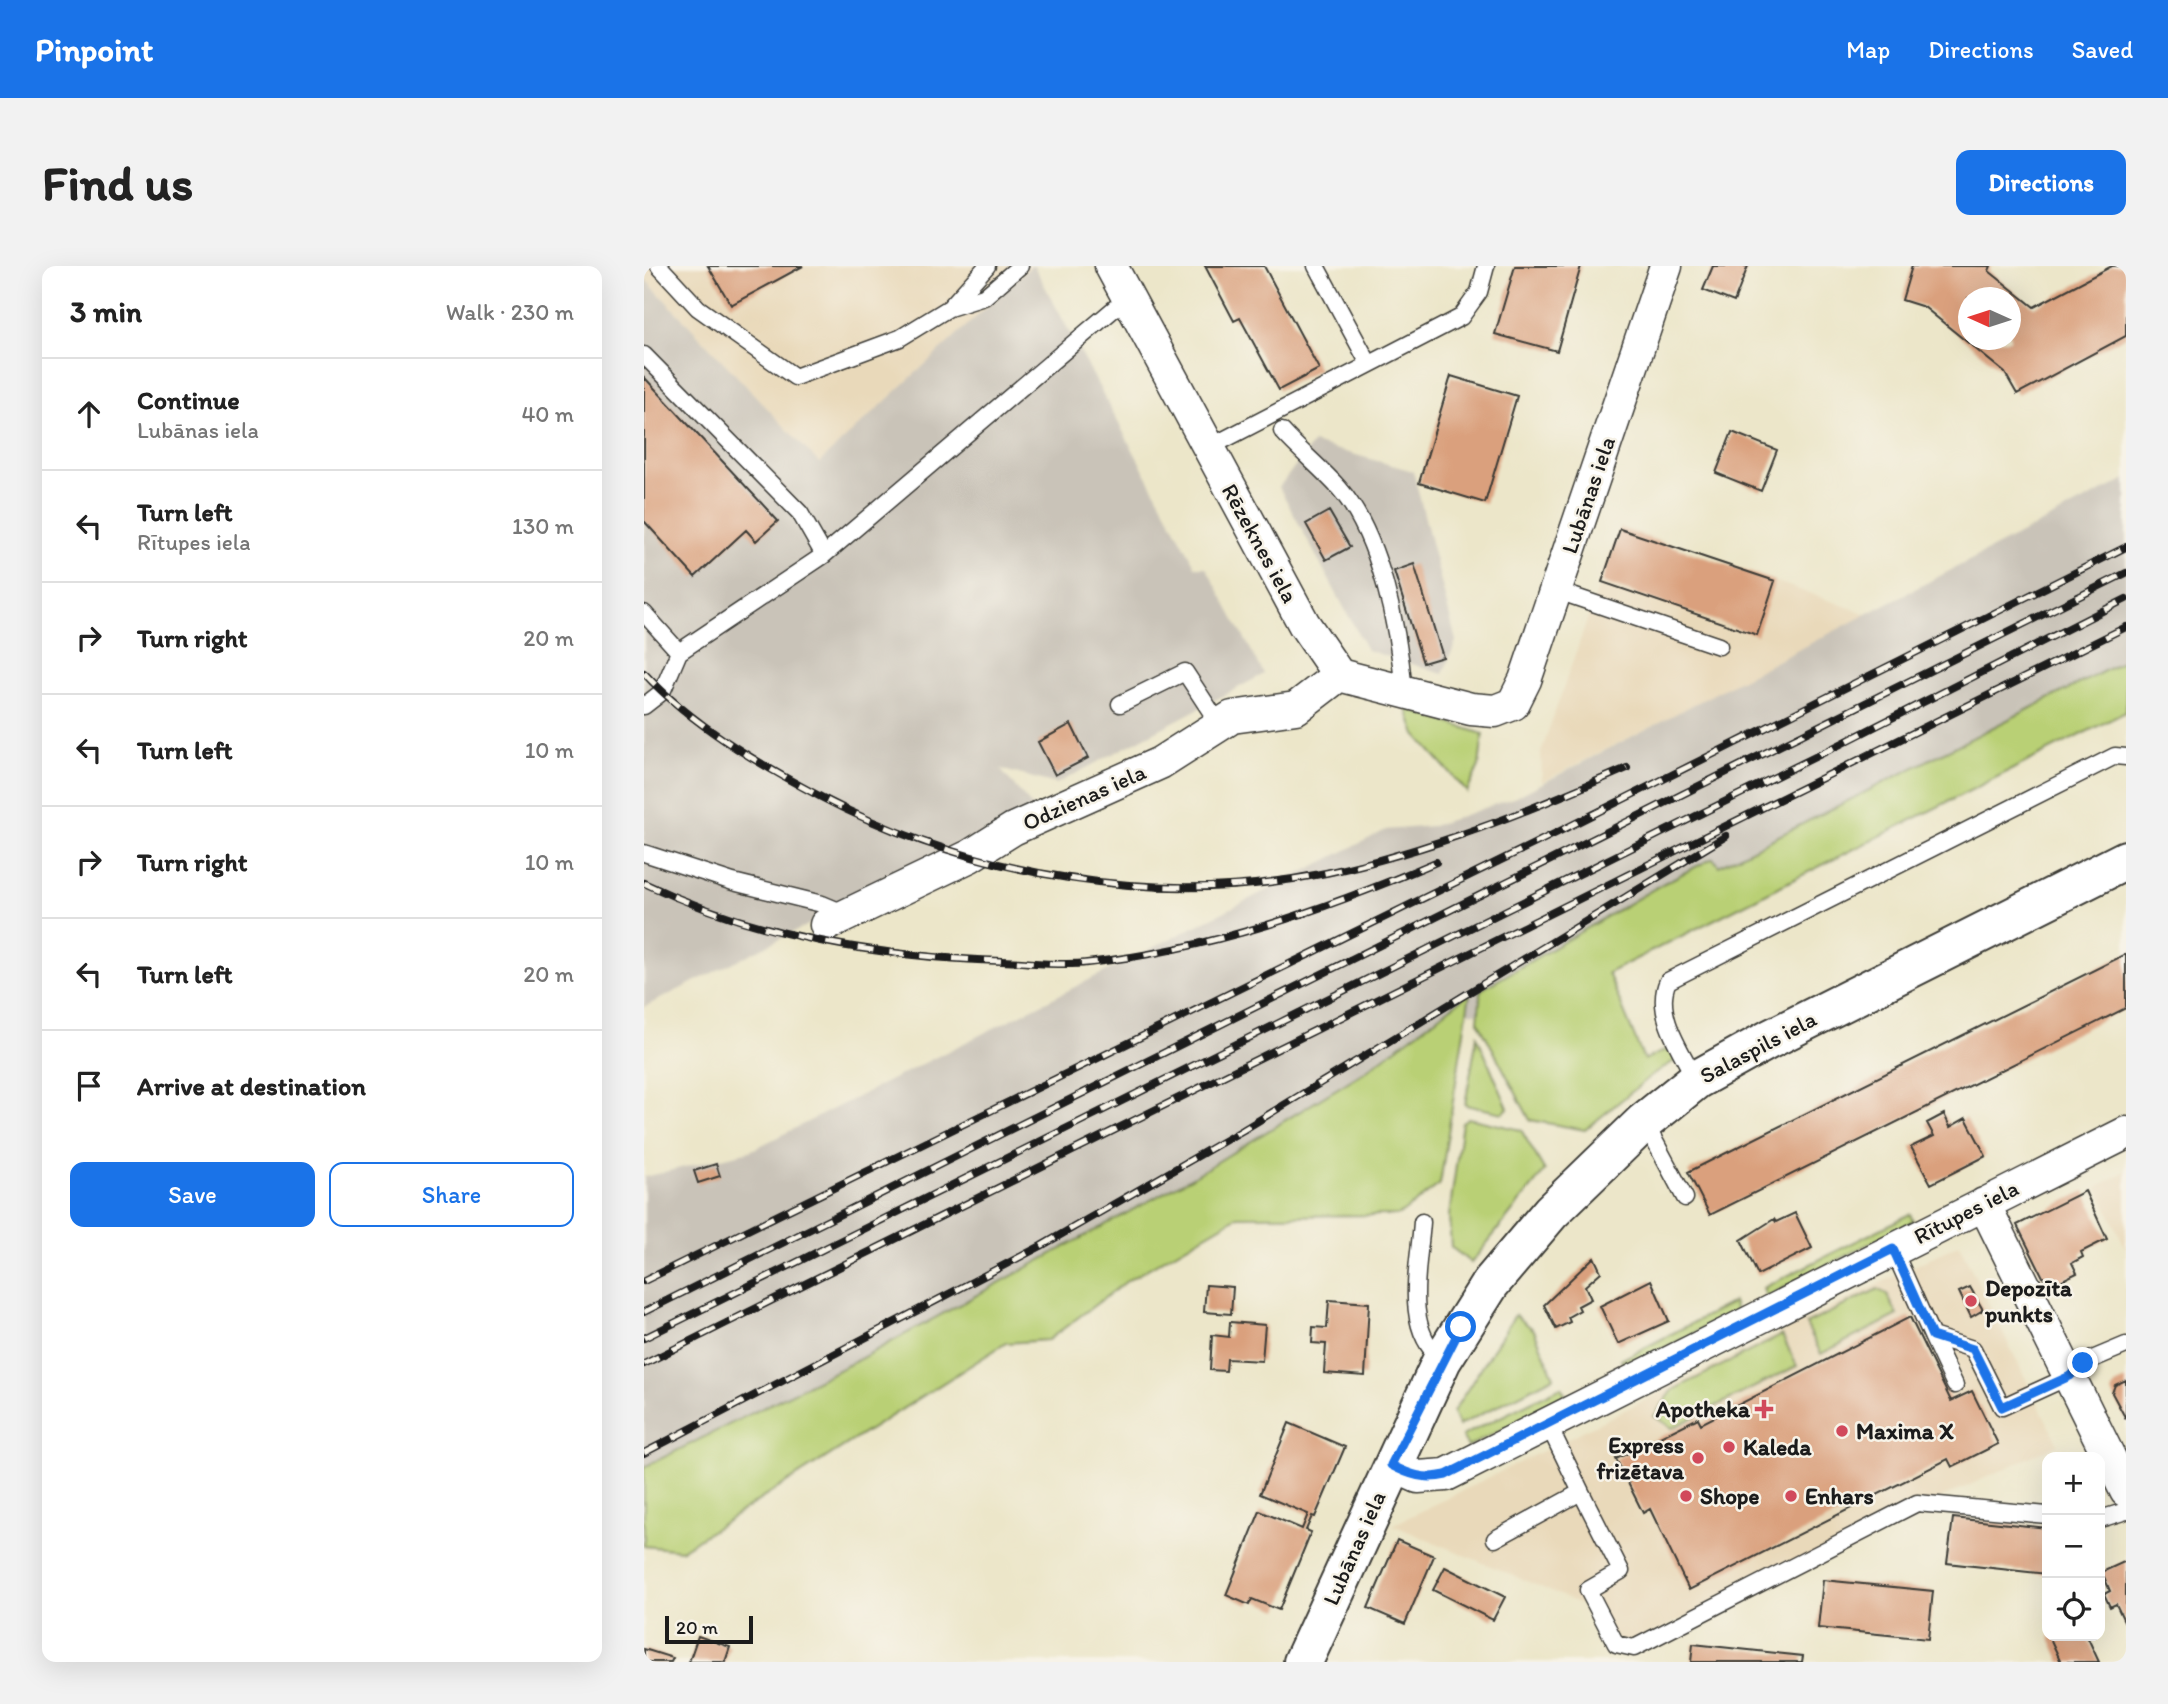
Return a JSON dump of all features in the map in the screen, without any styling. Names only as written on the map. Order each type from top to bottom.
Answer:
[{"type":"street","name":"Rēzeknes iela","points":[[1111,266],[1304,624],[1339,675]]},
{"type":"street","name":"Lubānas iela","points":[[1404,691],[1471,709],[1495,711],[1513,704],[1525,680],[1666,266]]},
{"type":"street","points":[[1339,675],[1404,691]]},
{"type":"street","name":"Odzienas iela","points":[[837,920],[970,856],[1013,829],[1160,763],[1232,717],[1296,708],[1339,675]]},
{"type":"street","name":"Salaspils iela","points":[[1461,1327],[1490,1284],[1551,1212],[1644,1122],[1696,1080],[1770,1038],[2126,860]]},
{"type":"street","name":"Rītupes iela","points":[[1391,1465],[1418,1477],[1446,1475],[2126,1133]]},
{"type":"street","points":[[1983,1204],[2126,1491]]},
{"type":"street","name":"Lubānas iela","points":[[1303,1662],[1391,1465],[1461,1327]]},
{"type":"lane","points":[[659,266],[698,308],[795,377],[900,338],[949,308],[984,297],[1020,266]]},
{"type":"lane","points":[[949,308],[987,266]]},
{"type":"lane","points":[[1316,266],[1368,364]]},
{"type":"lane","points":[[1208,448],[1461,317],[1479,292],[1486,266]]},
{"type":"lane","points":[[644,706],[662,692],[679,652],[824,555],[1128,298]]},
{"type":"lane","points":[[644,355],[800,513],[824,555]]},
{"type":"lane","points":[[1282,431],[1340,490],[1371,544],[1392,608],[1404,691]]},
{"type":"lane","points":[[1555,590],[1719,646]]},
{"type":"lane","points":[[644,613],[679,652]]},
{"type":"lane","points":[[1120,704],[1185,673],[1219,724]]},
{"type":"lane","points":[[1696,1080],[1676,1044],[1664,1006],[1662,993],[1668,981],[2115,756],[2126,757]]},
{"type":"lane","points":[[644,853],[733,882],[822,904],[837,920]]},
{"type":"lane","points":[[1644,1122],[1685,1198]]},
{"type":"lane","points":[[1422,1222],[1416,1321],[1430,1350],[1442,1360]]},
{"type":"lane","points":[[1893,1249],[1955,1385]]},
{"type":"lane","points":[[1932,1336],[1973,1349],[2002,1407],[2070,1376],[2083,1363],[2126,1345]]},
{"type":"lane","points":[[1548,1424],[1621,1571],[1588,1590],[1616,1644],[1634,1648],[1917,1503],[2042,1515]]},
{"type":"lane","points":[[1495,1539],[1581,1492]]},
{"type":"lane","points":[[2105,1517],[2126,1511]]},
{"type":"shaded area","points":[[644,266],[1031,266],[819,464],[644,278]]},
{"type":"shaded area","points":[[1034,266],[1196,567],[1206,567],[1264,674],[1056,784],[1000,769],[1036,811],[644,1007],[644,278],[819,463]]},
{"type":"shaded area","points":[[1313,443],[1413,471],[1456,641],[1443,674],[1367,650],[1279,487]]},
{"type":"shaded area","points":[[2126,479],[2126,712],[1482,1014],[1466,1011],[1463,1013],[1460,1038],[644,1506],[644,1177],[750,1151],[1386,830],[1433,826],[1516,797]]},
{"type":"shaded area","points":[[1620,526],[1870,615],[1542,782],[1541,752]]},
{"type":"shaded area","points":[[2126,1171],[2126,1249],[2097,1187]]},
{"type":"shaded area","points":[[1959,1244],[2058,1444],[1616,1650],[1588,1607],[1393,1525]]},
{"type":"green space","points":[[2126,660],[2126,712],[1608,973],[1644,1060],[1670,1048],[1676,1060],[1652,1075],[1585,1130],[1530,1120],[1478,1021],[1481,990],[1664,883],[1713,858],[1719,866]]},
{"type":"green space","points":[[1407,709],[1483,734],[1479,766],[1467,792],[1416,735]]},
{"type":"green space","points":[[1470,993],[1440,1184],[1399,1215],[1238,1216],[1127,1281],[1048,1340],[1006,1343],[681,1550],[644,1546],[644,1467],[858,1360],[1191,1178],[1364,1072]]},
{"type":"green space","points":[[1477,1036],[1508,1108],[1503,1113],[1465,1105]]},
{"type":"green space","points":[[1468,1118],[1521,1130],[1545,1171],[1471,1263],[1451,1247],[1449,1216],[1462,1122]]},
{"type":"green space","points":[[1910,1214],[1913,1221],[1766,1297],[1763,1288]]},
{"type":"green space","points":[[1878,1289],[1887,1295],[1898,1315],[1821,1354],[1806,1324]]},
{"type":"green space","points":[[1733,1302],[1736,1311],[1625,1369],[1621,1360]]},
{"type":"green space","points":[[1515,1315],[1534,1330],[1554,1377],[1458,1426],[1453,1412]]},
{"type":"green space","points":[[1782,1335],[1797,1366],[1672,1428],[1654,1416],[1673,1390]]},
{"type":"green space","points":[[1561,1387],[1566,1396],[1468,1447],[1462,1436]]},
{"type":"building","points":[[708,266],[803,266],[731,305]]},
{"type":"building","points":[[1205,266],[1264,266],[1319,369],[1279,390],[1240,318],[1234,321]]},
{"type":"building","points":[[1515,266],[1581,266],[1557,351],[1495,334]]},
{"type":"building","points":[[1713,266],[1748,266],[1734,302],[1703,290]]},
{"type":"building","points":[[1912,266],[1991,266],[1989,271],[2009,287],[1958,287],[1958,335],[1924,307],[1902,300]]},
{"type":"building","points":[[2112,266],[2126,266],[2126,336],[2017,394],[2005,373],[1977,350],[2021,350],[2021,297],[2034,307]]},
{"type":"building","points":[[1451,376],[1517,396],[1485,503],[1419,483]]},
{"type":"building","points":[[644,377],[778,521],[756,541],[746,530],[695,577],[644,521]]},
{"type":"building","points":[[1732,432],[1777,450],[1761,491],[1716,473]]},
{"type":"building","points":[[1329,511],[1350,547],[1326,560],[1306,524]]},
{"type":"building","points":[[1620,529],[1775,581],[1757,635],[1602,582]]},
{"type":"building","points":[[1414,564],[1443,657],[1423,663],[1394,571]]},
{"type":"building","points":[[1071,724],[1088,758],[1055,775],[1038,742]]},
{"type":"building","points":[[2126,954],[2126,1008],[1710,1215],[1688,1172]]},
{"type":"building","points":[[1944,1114],[1950,1127],[1966,1118],[1986,1156],[1931,1184],[1911,1147],[1934,1136],[1927,1123]]},
{"type":"building","points":[[716,1164],[720,1176],[698,1183],[694,1171]]},
{"type":"building","points":[[2085,1191],[2107,1239],[2081,1252],[2083,1257],[2072,1263],[2077,1273],[2048,1287],[2017,1225]]},
{"type":"building","points":[[1795,1213],[1812,1248],[1758,1275],[1741,1240],[1774,1219],[1776,1222]]},
{"type":"building","points":[[1594,1257],[1601,1272],[1585,1286],[1591,1299],[1578,1306],[1580,1310],[1568,1317],[1570,1322],[1556,1329],[1544,1305]]},
{"type":"building","points":[[1651,1280],[1669,1321],[1618,1344],[1600,1306]]},
{"type":"building","points":[[1206,1285],[1233,1287],[1231,1314],[1204,1312]]},
{"type":"building","name":"Depozīta punkts","points":[[1970,1287],[1983,1310],[1971,1317],[1959,1292]]},
{"type":"building","points":[[1329,1300],[1369,1303],[1365,1376],[1324,1373],[1326,1344],[1312,1343],[1313,1327],[1327,1328]]},
{"type":"building","points":[[1910,1317],[1951,1401],[1972,1391],[1998,1444],[1952,1467],[1948,1459],[1689,1590],[1650,1509],[1643,1513],[1616,1459],[1698,1418],[1701,1424]]},
{"type":"building","points":[[1230,1322],[1265,1325],[1262,1361],[1227,1359],[1226,1371],[1210,1370],[1212,1335],[1229,1337]]},
{"type":"building","points":[[2126,1380],[2126,1419],[2112,1393],[2115,1385]]},
{"type":"building","points":[[1289,1423],[1345,1447],[1315,1517],[1312,1516],[1306,1530],[1311,1532],[1279,1610],[1252,1599],[1249,1605],[1226,1595],[1260,1511],[1302,1529],[1308,1514],[1260,1494]]},
{"type":"building","points":[[1953,1518],[2042,1527],[2042,1573],[1947,1563]]},
{"type":"building","points":[[1397,1540],[1434,1556],[1405,1624],[1368,1608]]},
{"type":"building","points":[[2126,1561],[2126,1625],[2116,1604],[2110,1607],[2105,1596],[2110,1591],[2105,1571]]},
{"type":"building","points":[[1445,1567],[1505,1597],[1493,1620],[1433,1590]]},
{"type":"building","points":[[1823,1580],[1933,1591],[1928,1639],[1818,1628]]},
{"type":"building","points":[[698,1636],[730,1647],[725,1662],[689,1662]]},
{"type":"building","points":[[2051,1641],[2089,1641],[2099,1662],[2061,1662]]},
{"type":"building","points":[[1693,1644],[1803,1656],[1802,1662],[1691,1662]]},
{"type":"building","points":[[644,1649],[673,1658],[671,1662],[644,1662]]},
{"type":"railway","points":[[644,1281],[1556,833],[2126,547]]},
{"type":"railway","points":[[644,1312],[2126,573]]},
{"type":"railway","points":[[644,1338],[1827,751],[2126,599]]},
{"type":"railway","points":[[644,1364],[2126,627]]},
{"type":"railway","points":[[644,673],[683,710],[750,757],[821,797],[879,824],[940,847],[1003,865],[1067,878],[1132,885],[1197,887],[1262,883],[1365,864],[1479,828],[1627,768]]},
{"type":"railway","points":[[644,1453],[1041,1246],[1243,1130],[1726,836]]},
{"type":"railway","points":[[644,883],[730,917],[819,941],[910,955],[1077,964],[1177,948],[1265,926],[1309,912],[1436,862]]},
{"type":"place","name":"Depozīta punkts","points":[[1971,1301]]},
{"type":"place","name":"Apotheka","points":[[1764,1409]]},
{"type":"place","name":"Maxima X","points":[[1842,1431]]},
{"type":"place","name":"Kaleda","points":[[1729,1447]]},
{"type":"place","name":"Express frizētava","points":[[1698,1458]]},
{"type":"place","name":"Shope","points":[[1686,1496]]},
{"type":"place","name":"Enhars","points":[[1791,1496]]},
{"type":"route","points":[[1461,1327],[1391,1465],[1418,1477],[1446,1475],[1893,1249],[1932,1336],[1973,1349],[2002,1407],[2070,1376],[2083,1363]]}]
